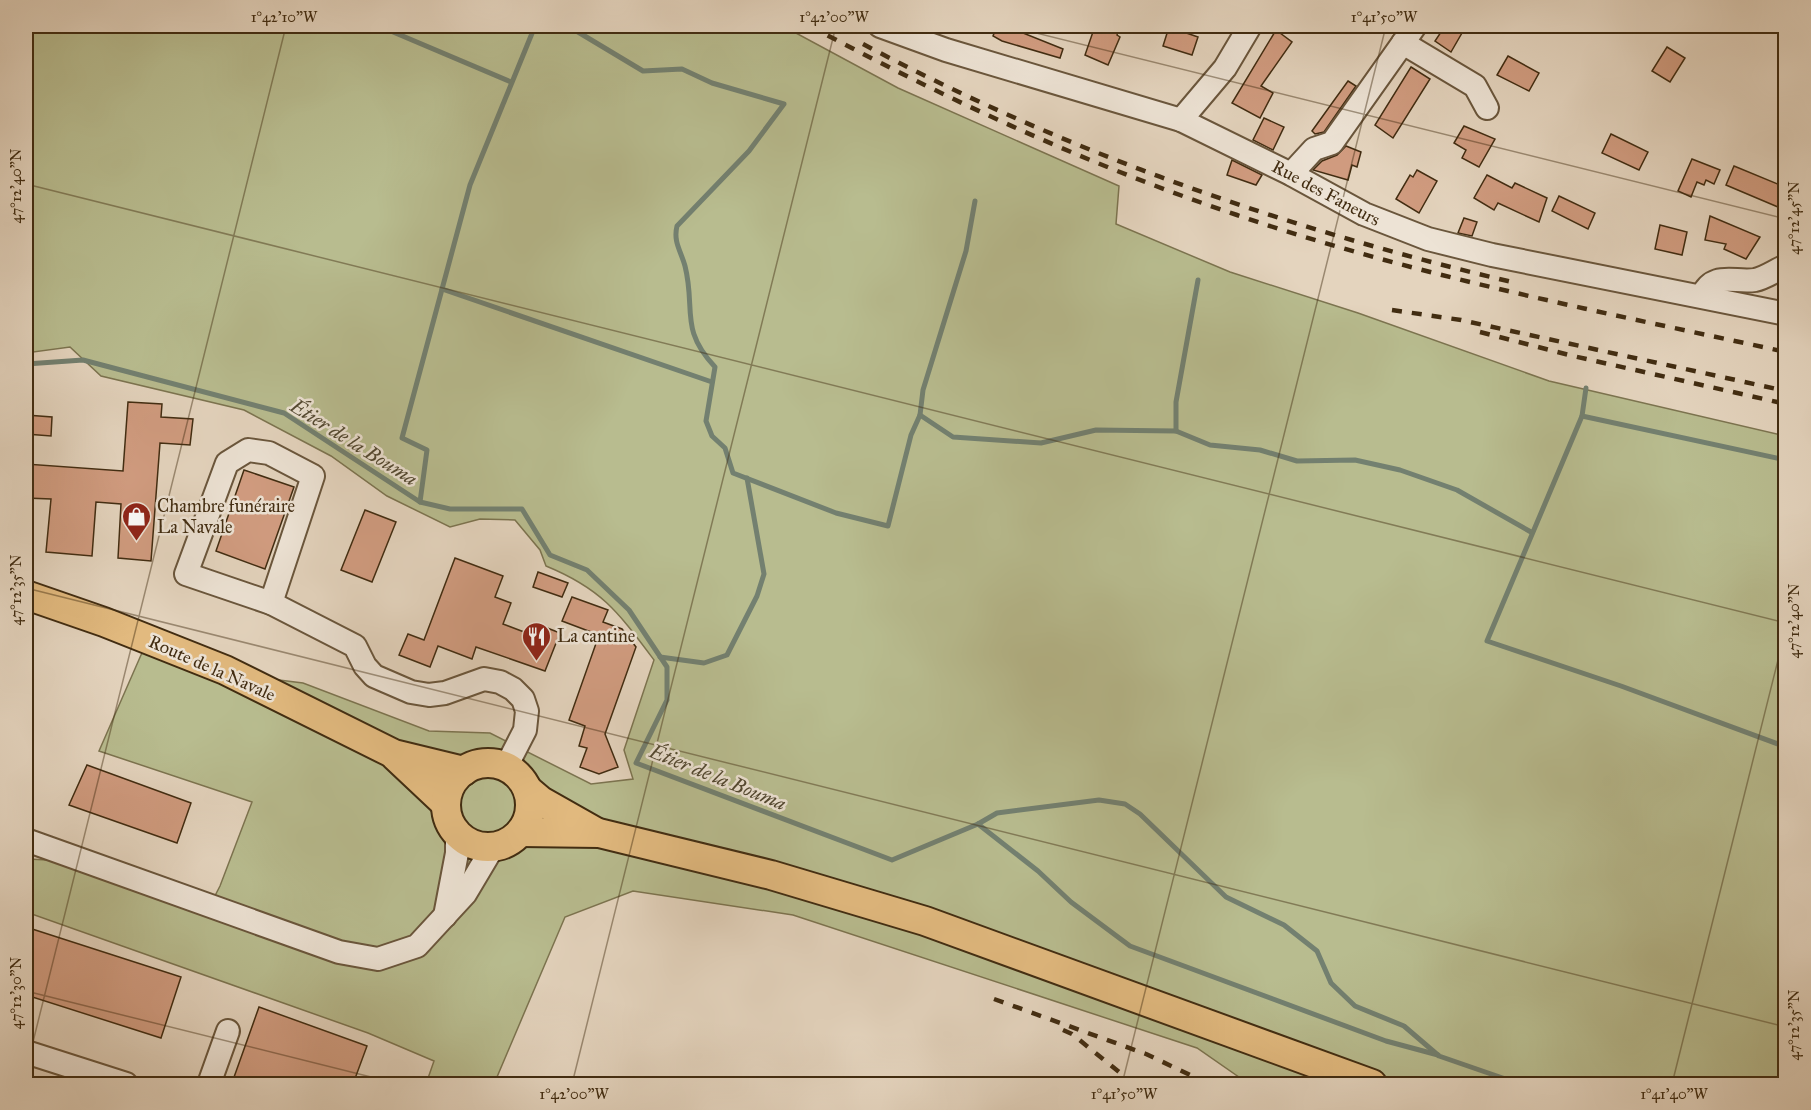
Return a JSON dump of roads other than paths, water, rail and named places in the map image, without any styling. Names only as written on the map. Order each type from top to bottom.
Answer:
[{"type":"main road","name":"Route de la Navale","points":[[26,595],[104,622],[225,670],[394,754],[464,771]]},
{"type":"main road","name":"Route de la Navale","points":[[394,754],[446,804]]},
{"type":"main road","points":[[528,790],[530,812],[521,832],[508,842],[493,847],[476,845],[457,833],[449,820],[446,804],[453,783],[464,771],[484,764],[506,767],[519,777],[528,790],[599,833]]},
{"type":"main road","points":[[521,832],[599,833],[771,875],[926,921],[1372,1084]]},
{"type":"street","name":"Rue des Faneurs","points":[[880,26],[957,53],[1181,120],[1292,174],[1364,214],[1428,239],[1492,255],[1785,314]]},
{"type":"street","points":[[1181,120],[1224,68],[1250,26]]},
{"type":"street","points":[[1292,174],[1314,149],[1332,143],[1409,34],[1475,86],[1487,108]]},
{"type":"street","points":[[1702,296],[1706,286],[1718,279],[1756,280],[1785,266]]},
{"type":"street","points":[[271,603],[312,476],[269,453],[248,450],[227,463],[186,574],[271,603],[310,626],[355,646],[365,666],[374,676],[411,692],[445,693],[484,679],[500,682],[513,689],[523,699],[527,711],[525,729],[506,767]]},
{"type":"street","points":[[445,916],[457,853],[457,833]]},
{"type":"street","points":[[26,840],[339,952],[378,959],[417,945],[465,894],[493,847]]},
{"type":"street","points":[[209,1084],[228,1030]]},
{"type":"street","points":[[26,1052],[90,1079],[126,1084]]},
{"type":"waterway","points":[[379,26],[511,82]]},
{"type":"waterway","points":[[420,502],[427,450],[402,438],[470,185],[535,26]]},
{"type":"waterway","points":[[568,26],[643,71],[682,69],[712,83],[784,104],[749,151],[677,226],[676,232],[688,281],[693,330],[704,354],[715,367],[706,421],[712,436],[725,448],[733,473],[836,513],[888,526],[911,435],[920,415],[923,390],[966,251],[975,201]]},
{"type":"waterway","points":[[1176,431],[1176,402],[1198,280]]},
{"type":"waterway","points":[[442,289],[712,382]]},
{"type":"waterway","name":"Étier de la Bouma","points":[[26,364],[83,360],[284,413],[420,502],[450,509],[522,509],[550,555],[587,570],[629,610],[667,667],[667,700],[636,763],[892,860],[978,824],[997,813],[1099,800],[1125,804],[1140,814],[1226,897],[1284,925],[1317,951],[1331,983],[1355,1006],[1404,1026],[1439,1056],[1520,1084]]},
{"type":"waterway","points":[[1586,388],[1582,416],[1487,641],[1621,686],[1786,747]]},
{"type":"waterway","points":[[920,415],[953,437],[1041,443],[1096,430],[1176,431],[1210,445],[1260,450],[1297,461],[1355,460],[1400,470],[1457,490],[1531,532]]},
{"type":"waterway","points":[[1582,416],[1786,460]]},
{"type":"waterway","points":[[660,657],[704,663],[727,655],[757,596],[764,574],[747,478]]},
{"type":"waterway","points":[[978,824],[1038,871],[1071,902],[1130,946],[1386,1041],[1438,1055]]},
{"type":"railway","points":[[810,26],[914,80],[1019,130],[1127,175],[1237,215],[1304,237],[1440,275],[1786,352]]},
{"type":"railway","points":[[863,44],[1019,120],[1180,184],[1344,238],[1512,282]]},
{"type":"railway","points":[[1392,310],[1461,320],[1786,391]]},
{"type":"railway","points":[[1480,332],[1573,356],[1786,404]]},
{"type":"railway","points":[[994,999],[1146,1054],[1209,1084]]},
{"type":"railway","points":[[1063,1030],[1072,1034],[1134,1084]]},
{"type":"place","name":"Chambre funéraire La Navale","points":[[136,542]]},
{"type":"place","name":"La cantine","points":[[536,662]]}]
